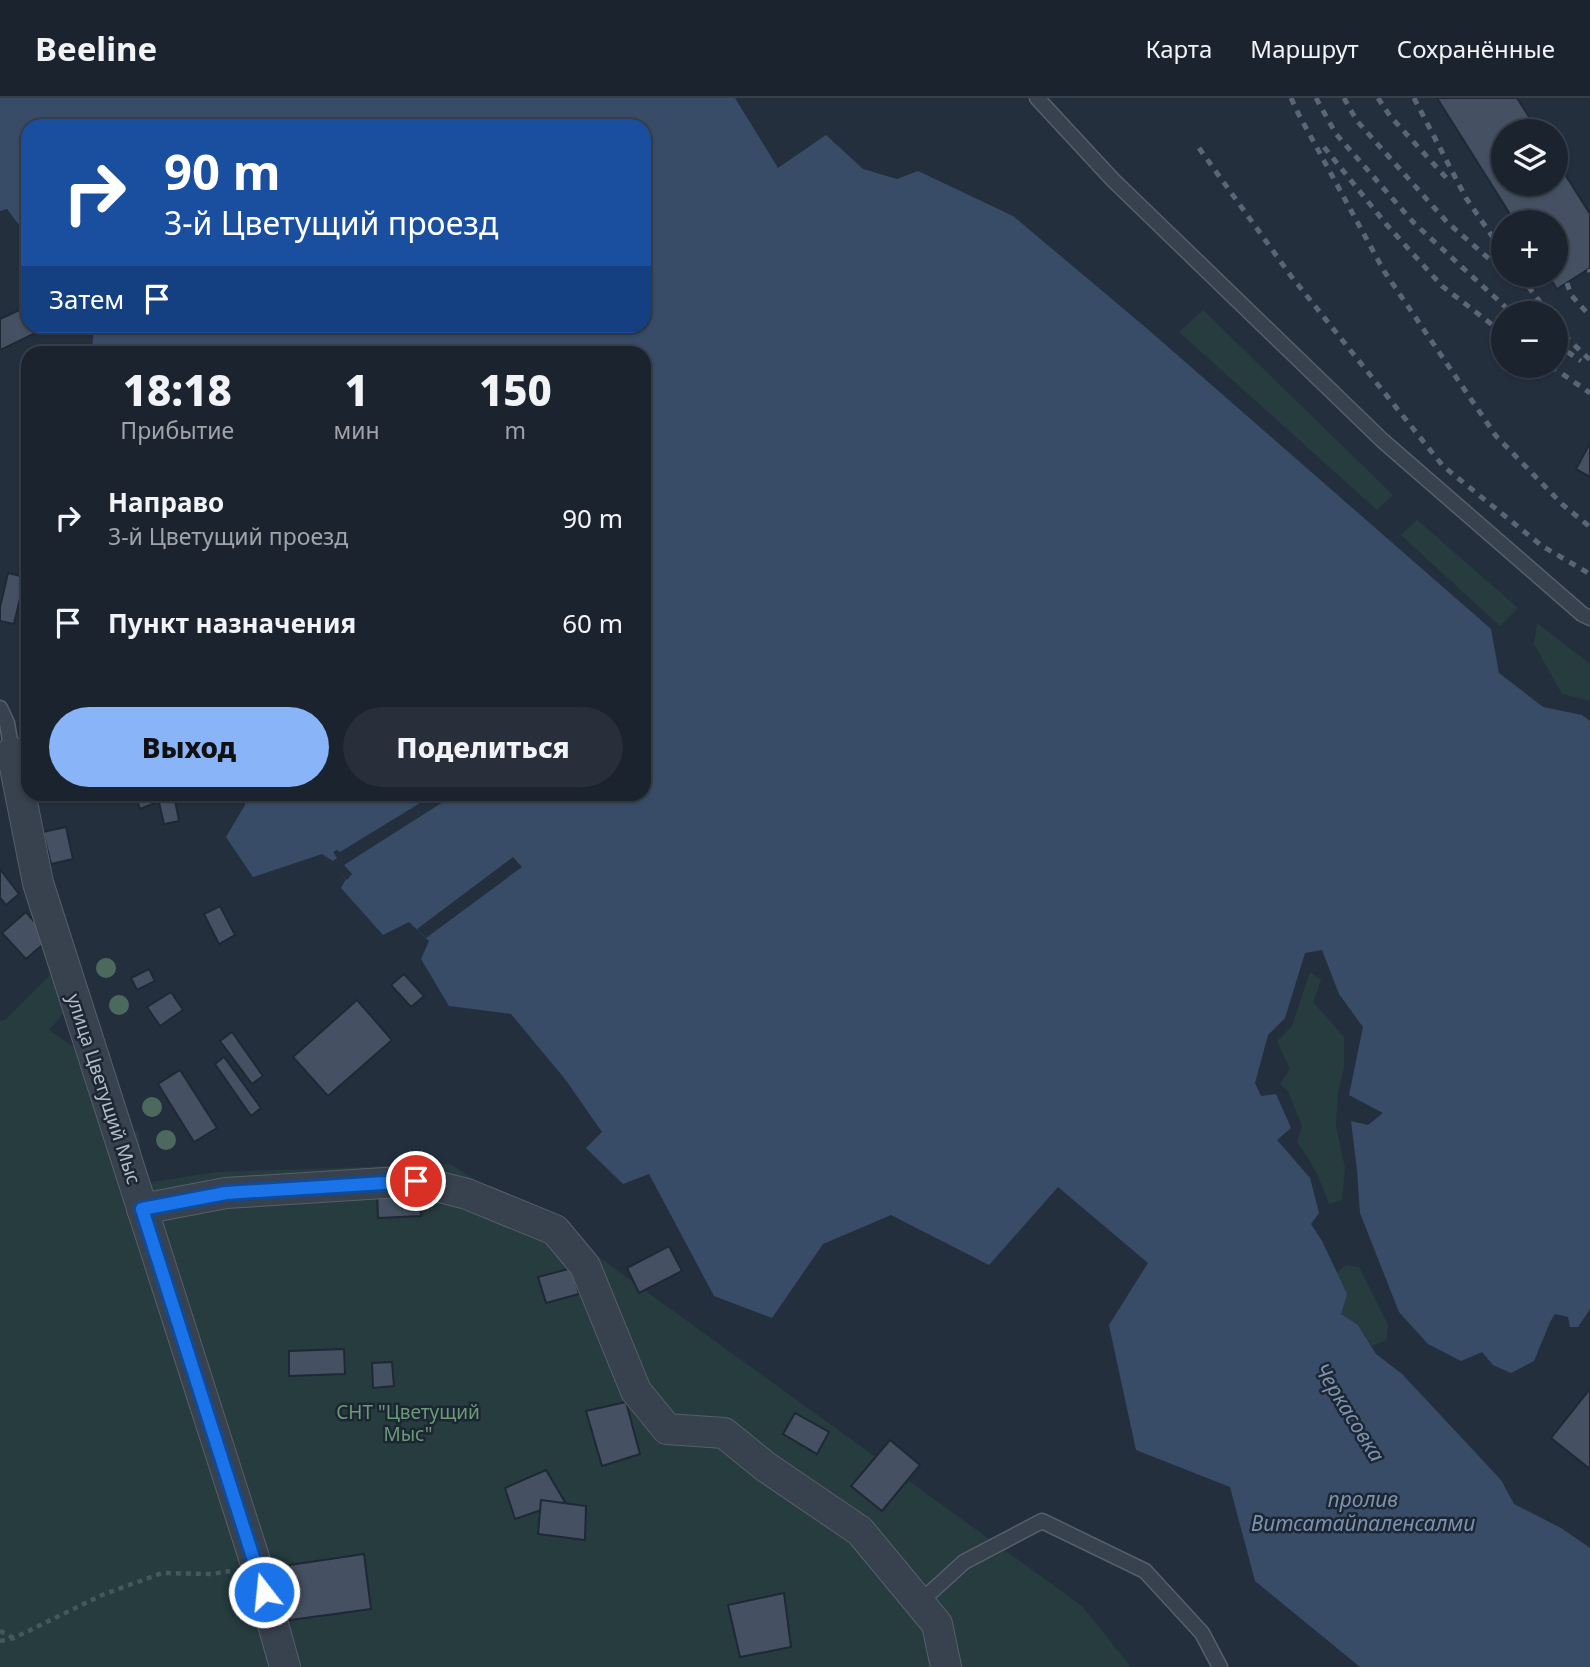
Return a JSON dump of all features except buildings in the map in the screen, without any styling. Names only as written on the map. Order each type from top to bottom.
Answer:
[{"type":"street","name":"улица Цветущий Мыс","points":[[12,752],[21,797]]},
{"type":"street","name":"улица Цветущий Мыс","points":[[22,801],[38,883],[257,1567],[285,1667]]},
{"type":"street","points":[[142,1209],[226,1193],[416,1181],[467,1194],[555,1230],[585,1266],[636,1391],[667,1429],[724,1433],[766,1467],[860,1531],[937,1624],[946,1667]]},
{"type":"lane","points":[[1037,98],[1113,180],[1384,442],[1590,618]]},
{"type":"lane","name":"улица Цветущий Мыс","points":[[0,708],[7,723],[12,752]]},
{"type":"lane","points":[[919,1603],[964,1562],[1042,1521],[1145,1571],[1202,1633],[1220,1667]]},
{"type":"path","points":[[0,1641],[14,1638],[102,1595],[162,1573],[212,1574],[257,1567]]},
{"type":"path","points":[[0,1631],[14,1638]]},
{"type":"green space","points":[[1203,310],[1393,495],[1377,510],[1179,332]]},
{"type":"green space","points":[[1417,520],[1518,608],[1500,626],[1401,535]]},
{"type":"green space","points":[[1537,623],[1590,664],[1590,701],[1562,694],[1534,644]]},
{"type":"green space","name":"СНТ \"Цветущий Мыс\"","points":[[57,968],[77,998],[49,1030],[93,1060],[108,1126],[138,1132],[146,1183],[217,1172],[450,1164],[600,1258],[1082,1606],[1131,1667],[0,1667],[0,1021],[5,1020]]},
{"type":"green space","points":[[1310,972],[1321,980],[1313,1002],[1344,1037],[1344,1067],[1338,1093],[1336,1126],[1345,1168],[1342,1200],[1329,1204],[1316,1172],[1297,1142],[1302,1126],[1288,1091],[1280,1084],[1290,1069],[1277,1041],[1292,1026]]},
{"type":"green space","points":[[1346,1265],[1359,1267],[1388,1325],[1386,1340],[1372,1346],[1358,1325],[1341,1314],[1336,1274]]},
{"type":"water","points":[[0,98],[735,98],[778,168],[826,135],[863,169],[897,179],[918,171],[1013,216],[1144,326],[1491,629],[1499,673],[1543,707],[1582,715],[1590,721],[1590,1309],[1578,1327],[1570,1327],[1568,1317],[1555,1314],[1534,1361],[1511,1373],[1493,1365],[1482,1352],[1461,1361],[1428,1344],[1399,1312],[1360,1213],[1351,1121],[1368,1125],[1383,1113],[1349,1095],[1363,1027],[1339,994],[1322,950],[1305,953],[1285,1018],[1268,1035],[1255,1083],[1261,1096],[1276,1094],[1291,1128],[1277,1140],[1310,1178],[1319,1213],[1311,1224],[1347,1294],[1341,1314],[1358,1325],[1376,1354],[1402,1374],[1501,1480],[1514,1504],[1561,1528],[1590,1548],[1590,1667],[1360,1667],[1255,1581],[1230,1487],[1136,1450],[1109,1325],[1148,1263],[1058,1187],[989,1265],[891,1215],[823,1244],[772,1318],[714,1296],[649,1174],[623,1184],[586,1148],[602,1132],[565,1079],[511,1014],[449,1006],[421,959],[429,941],[409,922],[383,935],[341,888],[346,879],[322,854],[253,877],[226,837],[246,801],[651,801],[651,346],[93,346],[93,333],[651,333],[651,119],[21,119],[21,228],[7,209],[0,211]]},
{"type":"pier","points":[[423,801],[445,801],[344,865],[352,874],[347,880],[322,854],[333,861],[337,858],[333,852],[340,852]]},
{"type":"pier","points":[[513,857],[522,867],[426,938],[417,929]]},
{"type":"railway","points":[[1291,98],[1384,271],[1496,436],[1563,505],[1590,527]]},
{"type":"railway","points":[[1316,98],[1336,134],[1414,223],[1499,301]]},
{"type":"railway","points":[[1344,98],[1357,121],[1447,222],[1491,260]]},
{"type":"railway","points":[[1378,98],[1390,116],[1451,183]]},
{"type":"railway","points":[[1414,98],[1466,198],[1491,234]]},
{"type":"railway","points":[[1324,147],[1386,224],[1442,286],[1491,324]]},
{"type":"railway","points":[[1199,148],[1291,276],[1443,466],[1542,546],[1590,574]]},
{"type":"railway","points":[[1568,286],[1571,295],[1590,316]]},
{"type":"railway","points":[[1529,287],[1539,301]]},
{"type":"railway","points":[[1568,339],[1590,360]]},
{"type":"railway","points":[[1568,352],[1581,361]]},
{"type":"railway","points":[[1568,378],[1590,393]]},
{"type":"route","points":[[264,1592],[142,1209],[226,1193],[416,1181]]},
{"type":"water label","name":"Черкасовка","points":[[1350,1412]]},
{"type":"water label","name":"пролив Витсатайпаленсалми","points":[[1363,1511]]}]
